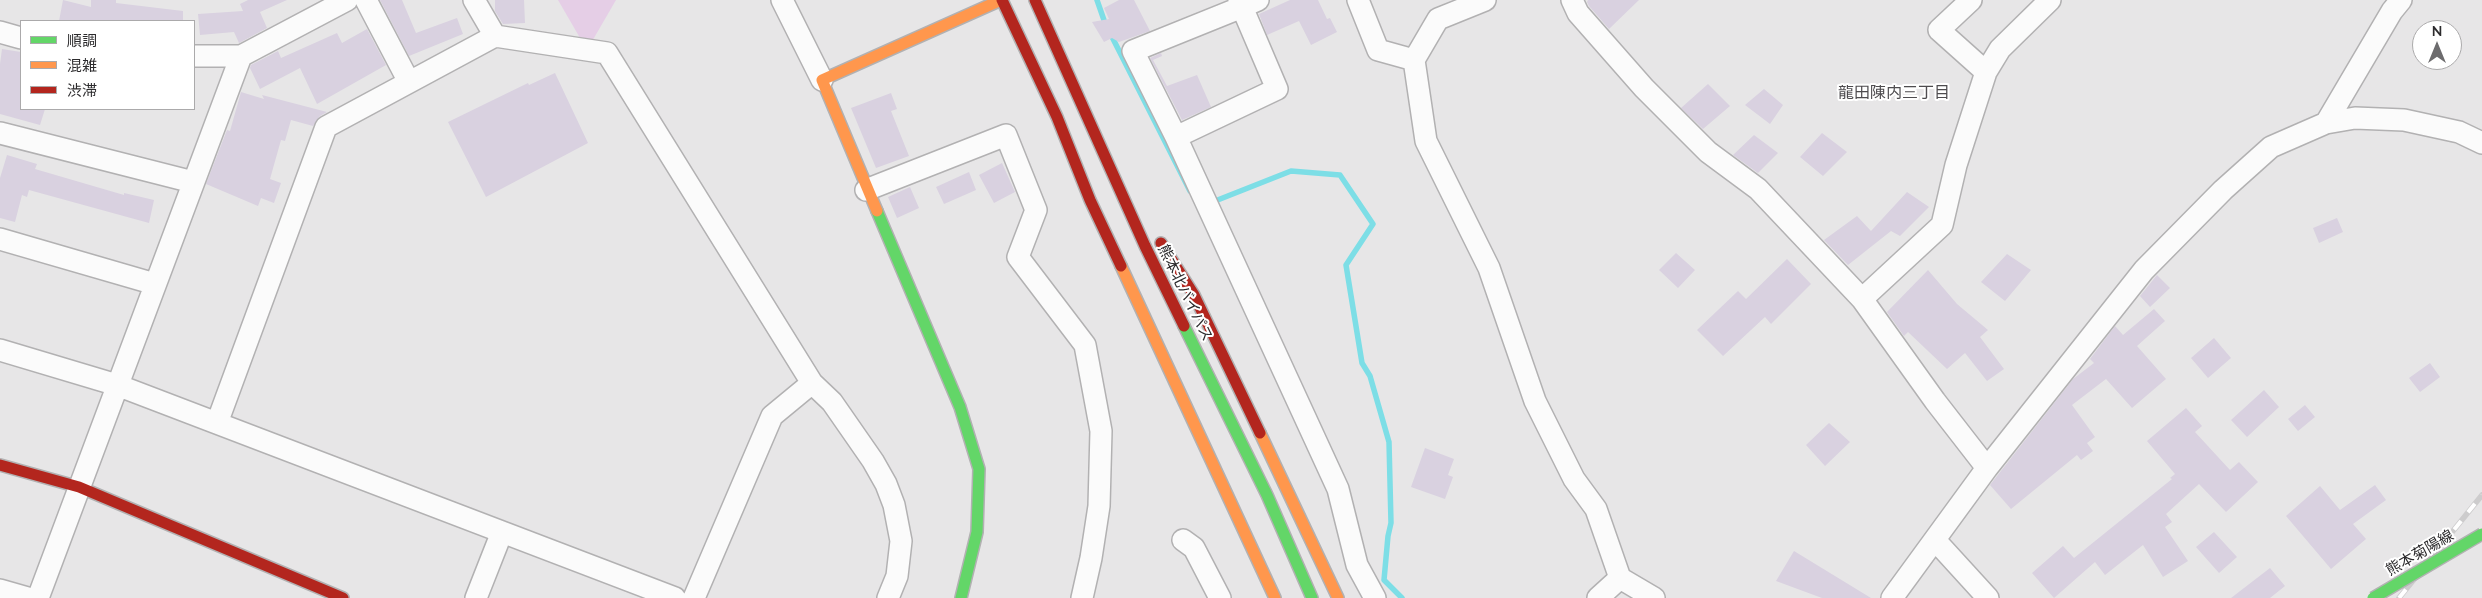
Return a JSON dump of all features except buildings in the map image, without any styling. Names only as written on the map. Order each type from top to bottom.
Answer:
[{"type":"main road","points":[[961,598],[972,559],[977,532],[979,498],[975,450],[960,407],[866,190],[822,80],[1002,0],[1057,117],[1090,200],[1275,598]]},
{"type":"main road","name":"熊本北バイパス","points":[[1035,0],[1110,164],[1145,246],[1268,495],[1312,598]]},
{"type":"main road","points":[[1110,164],[1194,295],[1338,598]]},
{"type":"main road","points":[[0,465],[79,487],[343,598]]},
{"type":"main road","points":[[1231,503],[1252,576]]},
{"type":"main road","name":"熊本菊陽線","points":[[2373,598],[2482,534]]},
{"type":"street","points":[[195,56],[241,56],[347,0]]},
{"type":"street","points":[[366,0],[409,82]]},
{"type":"street","points":[[474,0],[494,36]]},
{"type":"street","points":[[782,0],[822,80]]},
{"type":"street","points":[[1358,0],[1378,50],[1414,60]]},
{"type":"street","points":[[1572,0],[1578,14],[1644,88],[1708,152],[1758,188],[1862,299],[1935,401],[1987,468]]},
{"type":"street","points":[[1971,0],[1939,30],[1986,72]]},
{"type":"street","points":[[1862,299],[1942,224],[1956,165],[1986,72],[2000,49],[2050,0]]},
{"type":"street","points":[[2326,123],[2392,11],[2401,0]]},
{"type":"street","points":[[1479,1],[1438,19],[1414,60],[1426,141],[1489,268],[1535,400],[1574,480],[1596,509],[1620,578],[1654,598]]},
{"type":"street","points":[[1176,137],[1277,89],[1246,2],[1132,51],[1176,137],[1338,489],[1357,565],[1374,598]]},
{"type":"street","points":[[0,32],[20,38]]},
{"type":"street","points":[[217,423],[326,127],[494,36],[607,53],[812,383],[832,402],[873,461],[894,505],[900,533],[900,560],[888,598]]},
{"type":"street","points":[[38,598],[241,56]]},
{"type":"street","points":[[1892,598],[1987,468],[2144,270],[2223,190],[2272,147],[2326,123],[2354,118],[2404,120],[2459,132],[2482,143]]},
{"type":"street","points":[[0,133],[193,182]]},
{"type":"street","points":[[866,190],[1006,135],[1036,210],[1018,257],[1085,346],[1101,431],[1099,506],[1091,558],[1082,598]]},
{"type":"street","points":[[0,239],[155,284]]},
{"type":"street","points":[[0,350],[117,385],[675,598]]},
{"type":"street","points":[[694,598],[772,416],[812,383]]},
{"type":"street","points":[[476,598],[502,532]]},
{"type":"street","points":[[1183,540],[1194,548],[1220,598]]},
{"type":"street","points":[[1935,540],[1988,598]]},
{"type":"street","points":[[1598,598],[1620,578]]},
{"type":"street","points":[[0,590],[28,598]]},
{"type":"shaded area","points":[[558,0],[616,0],[587,50]]},
{"type":"waterway","points":[[1097,0],[1105,23],[1190,191]]},
{"type":"waterway","points":[[1210,203],[1291,171],[1340,175],[1373,224],[1346,265],[1362,363],[1370,376],[1389,442],[1391,523],[1384,580],[1402,598]]},
{"type":"railway","points":[[2399,598],[2482,495]]},
{"type":"traffic: fast","points":[[877,211],[960,407],[979,469],[977,532],[961,598]]},
{"type":"traffic: fast","points":[[1184,326],[1267,495],[1312,598]]},
{"type":"traffic: fast","points":[[2373,598],[2482,534]]},
{"type":"traffic: slow","points":[[877,211],[822,80],[1001,0]]},
{"type":"traffic: slow","points":[[1121,266],[1275,598]]},
{"type":"traffic: slow","points":[[1260,433],[1338,598]]},
{"type":"traffic: jam","points":[[1002,0],[1057,117],[1090,200],[1121,266]]},
{"type":"traffic: jam","points":[[1035,0],[1145,246],[1184,326]]},
{"type":"traffic: jam","points":[[1161,243],[1194,295],[1260,433]]},
{"type":"traffic: jam","points":[[0,465],[79,487],[343,598]]},
{"type":"district","name":"龍田陳内三丁目","points":[[1894,93]]}]
